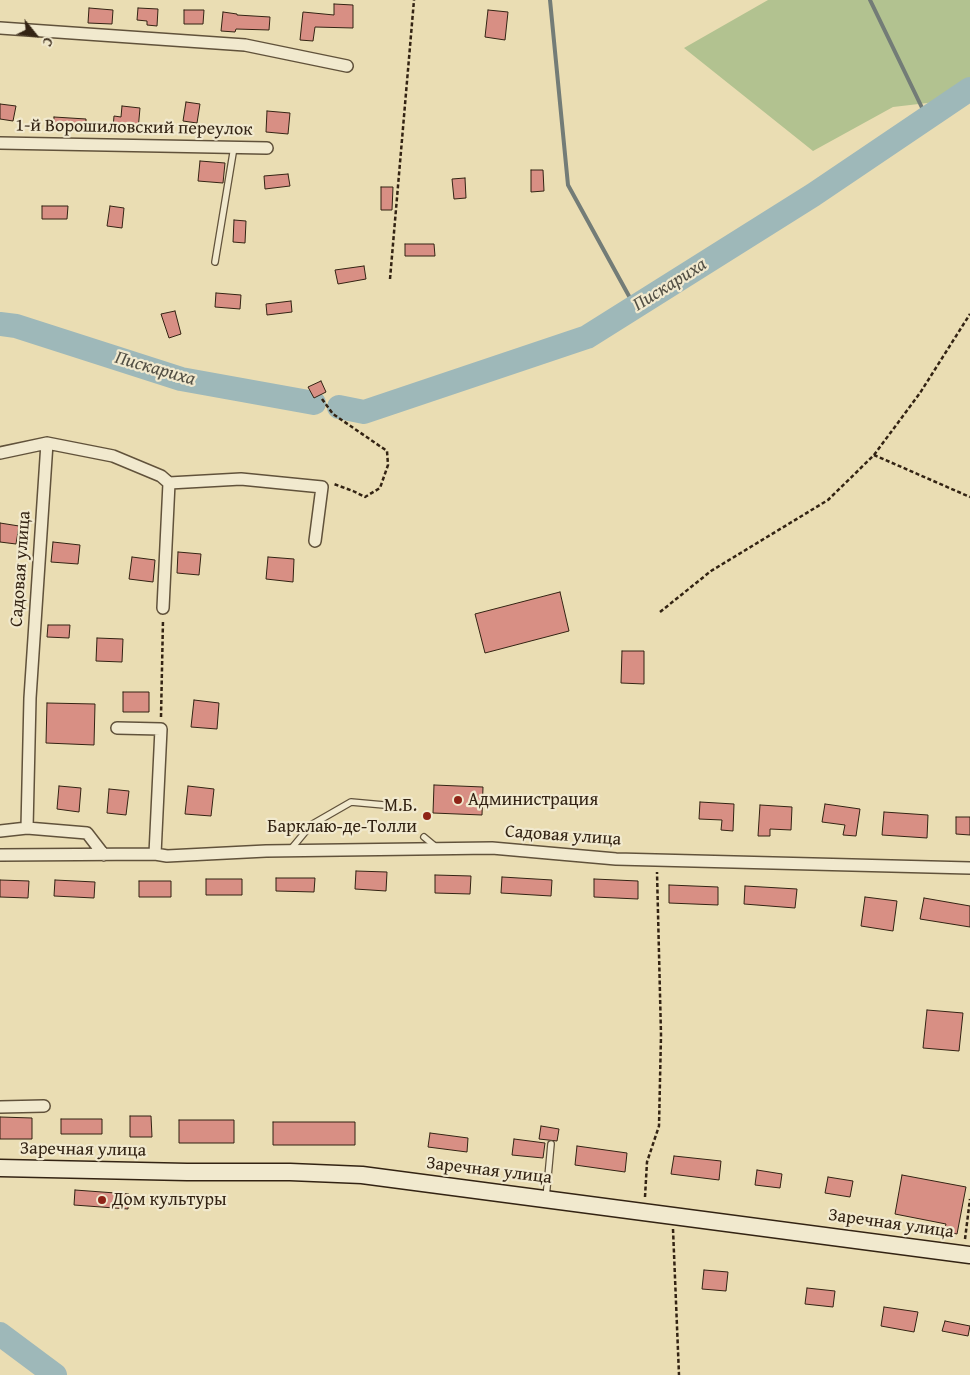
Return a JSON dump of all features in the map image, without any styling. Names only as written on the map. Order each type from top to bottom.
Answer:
[{"type":"street","points":[[0,28],[245,45],[347,66]]},
{"type":"street","name":"1-й Ворошиловский переулок","points":[[0,144],[267,148]]},
{"type":"street","points":[[0,453],[47,443],[113,456],[160,476],[169,483],[241,479],[322,487],[315,541]]},
{"type":"street","name":"Садовая улица","points":[[27,828],[30,698],[47,443]]},
{"type":"street","points":[[163,608],[169,483]]},
{"type":"street","points":[[116,728],[161,729],[154,854]]},
{"type":"street","points":[[0,831],[27,828],[87,833],[104,855]]},
{"type":"street","name":"Садовая улица","points":[[0,855],[154,854],[166,856],[289,851],[492,848],[616,859],[970,868]]},
{"type":"street","points":[[0,1107],[44,1106]]},
{"type":"street","name":"Заречная улица","points":[[0,1168],[290,1172],[362,1175],[967,1255]]},
{"type":"lane","points":[[215,262],[234,147]]},
{"type":"lane","points":[[289,851],[311,825],[351,802],[384,805]]},
{"type":"lane","points":[[424,838],[439,849]]},
{"type":"lane","points":[[546,1198],[551,1144]]},
{"type":"path","points":[[390,279],[414,0]]},
{"type":"path","points":[[660,612],[710,571],[828,500],[874,455],[920,393],[970,314]]},
{"type":"path","points":[[322,399],[333,414],[387,450],[388,465],[380,488],[365,497],[353,490],[335,484],[322,487]]},
{"type":"path","points":[[874,455],[970,497]]},
{"type":"path","points":[[161,729],[163,608]]},
{"type":"path","points":[[644,1211],[647,1162],[659,1126],[661,1035],[657,859]]},
{"type":"path","points":[[967,1255],[970,1199]]},
{"type":"path","points":[[672,1215],[679,1375]]},
{"type":"green space","points":[[768,0],[970,0],[970,98],[893,107],[813,151],[684,48]]},
{"type":"building","points":[[334,4],[353,5],[353,28],[315,27],[313,41],[300,40],[303,12],[334,15]]},
{"type":"building","points":[[89,8],[113,10],[112,24],[88,23]]},
{"type":"building","points":[[138,8],[158,9],[157,26],[147,25],[147,21],[137,20]]},
{"type":"building","points":[[184,10],[204,10],[203,24],[184,24]]},
{"type":"building","points":[[488,10],[508,12],[505,40],[485,37]]},
{"type":"building","points":[[223,12],[237,15],[270,17],[269,30],[236,29],[235,32],[221,31]]},
{"type":"building","points":[[186,102],[200,104],[197,123],[183,121]]},
{"type":"building","points":[[0,104],[16,106],[13,121],[0,119]]},
{"type":"building","points":[[122,106],[140,108],[138,130],[113,128],[114,116],[121,117]]},
{"type":"building","points":[[267,111],[290,113],[288,134],[266,132]]},
{"type":"building","points":[[54,117],[86,119],[86,131],[53,130]]},
{"type":"building","points":[[200,161],[225,163],[223,183],[198,181]]},
{"type":"building","points":[[531,170],[543,170],[544,191],[531,192]]},
{"type":"building","points":[[288,174],[290,186],[265,189],[264,176]]},
{"type":"building","points":[[465,178],[466,198],[454,199],[452,179]]},
{"type":"building","points":[[381,187],[393,187],[392,210],[381,210]]},
{"type":"building","points":[[42,206],[68,206],[67,219],[42,219]]},
{"type":"building","points":[[110,206],[124,208],[122,228],[107,226]]},
{"type":"building","points":[[234,220],[246,221],[245,243],[233,242]]},
{"type":"building","points":[[405,244],[434,244],[435,256],[405,256]]},
{"type":"building","points":[[364,266],[366,279],[338,284],[335,270]]},
{"type":"building","points":[[216,293],[241,295],[240,309],[215,307]]},
{"type":"building","points":[[291,301],[292,312],[267,315],[266,304]]},
{"type":"building","points":[[175,311],[181,334],[169,338],[161,314]]},
{"type":"building","points":[[321,381],[326,392],[314,398],[308,387]]},
{"type":"building","points":[[0,523],[19,526],[16,544],[0,542]]},
{"type":"building","points":[[53,542],[80,545],[78,564],[51,562]]},
{"type":"building","points":[[178,552],[201,554],[199,575],[177,573]]},
{"type":"building","points":[[132,557],[155,560],[153,582],[129,579]]},
{"type":"building","points":[[268,557],[294,559],[293,582],[266,579]]},
{"type":"building","points":[[560,592],[569,631],[485,653],[475,614]]},
{"type":"building","points":[[48,625],[70,625],[69,638],[47,637]]},
{"type":"building","points":[[97,638],[123,639],[122,662],[96,661]]},
{"type":"building","points":[[622,651],[644,651],[644,684],[621,683]]},
{"type":"building","points":[[123,692],[149,692],[149,712],[123,712]]},
{"type":"building","points":[[194,700],[219,703],[217,729],[191,727]]},
{"type":"building","points":[[47,703],[95,704],[94,745],[46,743]]},
{"type":"building","name":"Администрация","points":[[434,785],[483,787],[482,815],[433,813]]},
{"type":"building","points":[[59,786],[81,788],[79,812],[57,809]]},
{"type":"building","points":[[188,786],[214,789],[211,816],[185,814]]},
{"type":"building","points":[[109,789],[129,791],[126,815],[107,813]]},
{"type":"building","points":[[700,802],[734,804],[733,831],[721,830],[722,820],[699,819]]},
{"type":"building","points":[[825,804],[860,809],[856,836],[843,835],[845,825],[822,822]]},
{"type":"building","points":[[760,805],[792,807],[791,830],[770,829],[770,836],[758,836]]},
{"type":"building","points":[[884,812],[928,815],[927,838],[882,835]]},
{"type":"building","points":[[956,817],[970,817],[970,835],[956,834]]},
{"type":"building","points":[[356,871],[387,872],[386,891],[355,889]]},
{"type":"building","points":[[435,875],[471,876],[470,894],[435,893]]},
{"type":"building","points":[[502,877],[552,880],[551,896],[501,893]]},
{"type":"building","points":[[276,878],[315,878],[314,892],[276,891]]},
{"type":"building","points":[[206,879],[242,879],[242,895],[206,895]]},
{"type":"building","points":[[594,879],[638,881],[638,899],[594,897]]},
{"type":"building","points":[[0,880],[29,881],[28,898],[0,897]]},
{"type":"building","points":[[55,880],[95,882],[94,898],[54,896]]},
{"type":"building","points":[[139,881],[171,881],[171,897],[139,897]]},
{"type":"building","points":[[669,885],[718,887],[718,905],[669,903]]},
{"type":"building","points":[[745,886],[797,889],[795,908],[744,904]]},
{"type":"building","points":[[865,897],[897,901],[893,931],[861,926]]},
{"type":"building","points":[[924,898],[970,906],[970,927],[920,919]]},
{"type":"building","points":[[927,1010],[963,1013],[959,1051],[923,1048]]},
{"type":"building","points":[[130,1116],[151,1116],[152,1137],[130,1137]]},
{"type":"building","points":[[0,1117],[32,1118],[32,1139],[0,1139]]},
{"type":"building","points":[[61,1119],[102,1119],[102,1134],[61,1134]]},
{"type":"building","points":[[179,1120],[234,1120],[234,1143],[179,1143]]},
{"type":"building","points":[[273,1122],[355,1122],[355,1145],[273,1145]]},
{"type":"building","points":[[541,1126],[559,1129],[557,1141],[539,1139]]},
{"type":"building","points":[[430,1133],[468,1138],[467,1152],[428,1147]]},
{"type":"building","points":[[514,1139],[545,1143],[543,1158],[512,1155]]},
{"type":"building","points":[[577,1146],[627,1153],[625,1172],[575,1165]]},
{"type":"building","points":[[674,1156],[721,1161],[719,1180],[671,1174]]},
{"type":"building","points":[[757,1170],[782,1174],[780,1188],[755,1185]]},
{"type":"building","points":[[902,1175],[966,1187],[957,1234],[944,1231],[946,1224],[895,1214]]},
{"type":"building","points":[[828,1177],[853,1181],[850,1197],[825,1193]]},
{"type":"building","name":"Дом культуры","points":[[75,1190],[129,1194],[128,1209],[74,1205]]},
{"type":"building","points":[[704,1270],[728,1272],[726,1291],[702,1289]]},
{"type":"building","points":[[807,1288],[835,1291],[833,1307],[805,1304]]},
{"type":"building","points":[[884,1307],[918,1312],[914,1332],[881,1326]]},
{"type":"building","points":[[945,1321],[970,1326],[968,1336],[942,1331]]},
{"type":"waterway","points":[[550,0],[568,185],[635,307]]},
{"type":"waterway","points":[[870,0],[927,118]]},
{"type":"waterway","name":"Пискариха","points":[[339,407],[364,412],[587,337],[813,195],[970,89]]},
{"type":"waterway","name":"Пискариха","points":[[0,324],[16,326],[181,379],[314,403]]},
{"type":"waterway","points":[[0,1334],[55,1375]]},
{"type":"place","name":"Администрация","points":[[458,800]]},
{"type":"place","name":"М.Б. Барклаю-де-Толли","points":[[427,816]]},
{"type":"place","name":"Дом культуры","points":[[102,1200]]}]
